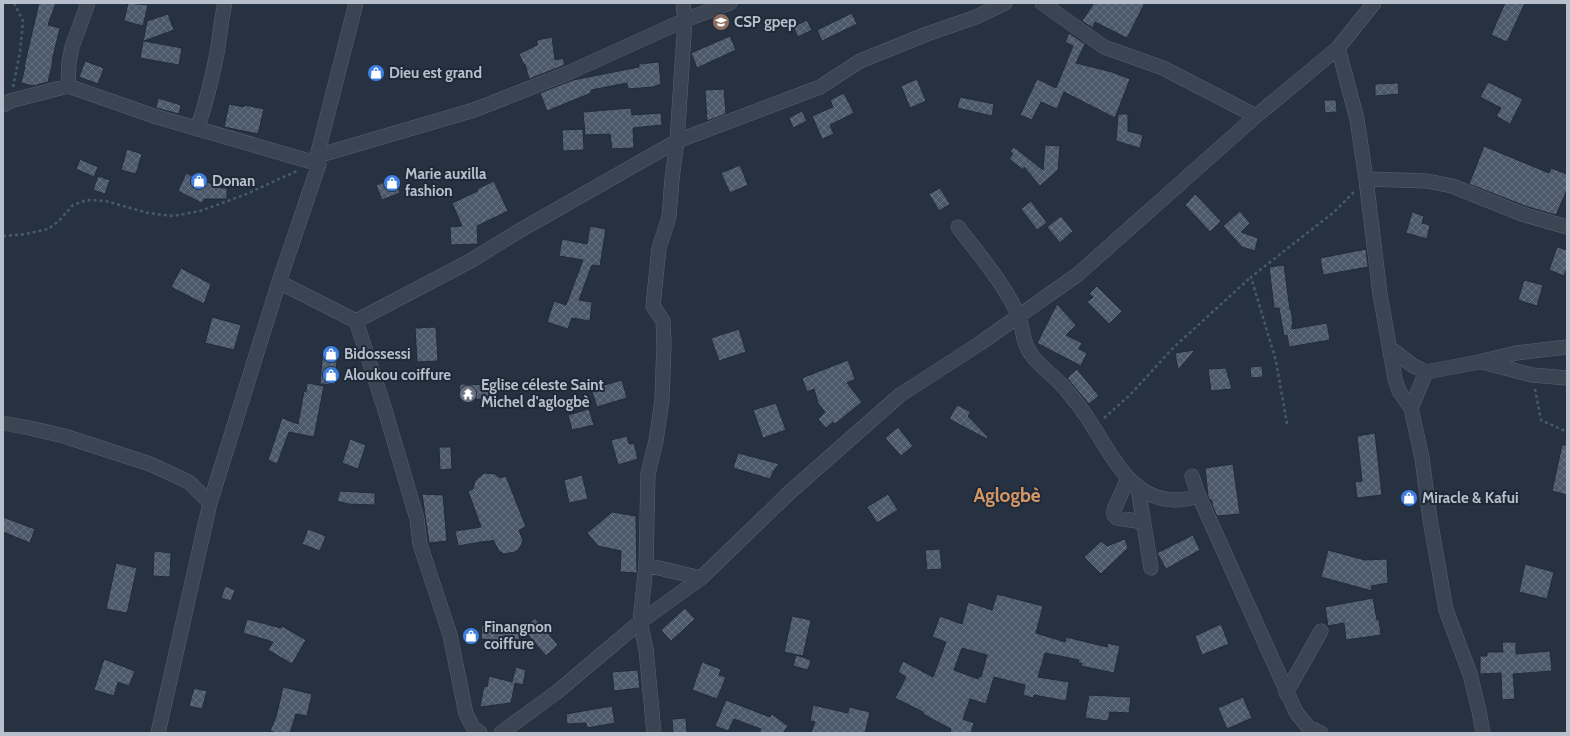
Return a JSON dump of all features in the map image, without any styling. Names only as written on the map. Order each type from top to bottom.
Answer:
[{"type":"street","points":[[68,86],[68,63],[72,47],[88,3]]},
{"type":"street","points":[[197,129],[206,103],[225,3]]},
{"type":"street","points":[[158,733],[210,502],[317,161],[356,3]]},
{"type":"street","points":[[654,733],[646,649],[640,622],[646,564],[648,474],[660,418],[664,344],[663,322],[653,306],[659,248],[669,217],[677,141],[685,20],[683,3]]},
{"type":"street","points":[[6,103],[68,86],[154,116],[197,129],[317,161],[474,110],[568,73],[685,20],[730,3]]},
{"type":"street","points":[[356,322],[472,260],[519,231],[677,141],[820,87],[860,61],[927,34],[976,17],[1005,3]]},
{"type":"street","points":[[1042,3],[1104,47],[1163,68],[1256,116]]},
{"type":"street","points":[[501,733],[557,692],[640,622],[701,578],[790,492],[900,394],[1019,317],[1077,275],[1256,116],[1338,48],[1374,3]]},
{"type":"street","points":[[1338,48],[1357,119],[1380,294],[1395,379],[1399,392],[1411,408],[1422,458],[1430,519],[1446,610],[1470,674],[1479,711],[1482,733]]},
{"type":"street","points":[[1366,179],[1427,181],[1452,186],[1516,211],[1567,227]]},
{"type":"street","points":[[958,227],[1000,283],[1019,317],[1027,347],[1031,355],[1066,389],[1133,483],[1143,522],[1151,568]]},
{"type":"street","points":[[279,282],[356,322],[385,410],[417,519],[420,544],[450,635],[466,714],[472,726],[480,733]]},
{"type":"street","points":[[1390,348],[1412,365],[1426,372],[1480,362],[1516,353],[1567,347]]},
{"type":"street","points":[[1480,362],[1532,375],[1567,378]]},
{"type":"street","points":[[1411,408],[1426,372]]},
{"type":"street","points":[[3,423],[64,436],[150,464],[189,482],[210,502]]},
{"type":"street","points":[[1192,476],[1198,494],[1286,693],[1296,712],[1308,727],[1321,733]]},
{"type":"street","points":[[1133,483],[1160,498],[1184,500],[1195,497],[1198,494]]},
{"type":"street","points":[[1133,483],[1114,510],[1114,515],[1117,518],[1143,522]]},
{"type":"street","points":[[646,564],[701,578]]},
{"type":"street","points":[[1286,693],[1321,630]]},
{"type":"path","points":[[6,103],[20,52],[23,21],[14,3]]},
{"type":"path","points":[[3,236],[26,234],[48,229],[59,221],[72,206],[87,200],[106,201],[148,213],[173,216],[200,211],[244,195],[317,161]]},
{"type":"path","points":[[1097,434],[1105,416],[1129,396],[1173,348],[1251,277],[1334,212],[1366,179]]},
{"type":"path","points":[[1251,277],[1276,361],[1287,424]]},
{"type":"path","points":[[1532,375],[1541,420],[1567,432]]},
{"type":"building","points":[[39,3],[56,3],[48,25],[60,28],[48,82],[33,86],[21,83]]},
{"type":"building","points":[[128,3],[148,5],[143,26],[124,21]]},
{"type":"building","points":[[1094,3],[1145,3],[1127,38],[1095,22],[1093,28],[1082,21]]},
{"type":"building","points":[[1505,3],[1525,3],[1507,42],[1491,35]]},
{"type":"building","points":[[852,13],[857,24],[822,41],[817,30]]},
{"type":"building","points":[[168,14],[174,30],[144,41],[182,48],[179,65],[140,58],[147,21]]},
{"type":"building","points":[[807,20],[812,30],[798,37],[793,27]]},
{"type":"building","points":[[1069,33],[1085,44],[1076,63],[1112,72],[1130,79],[1115,118],[1064,92],[1057,109],[1041,102],[1032,120],[1020,115],[1037,79],[1056,88],[1073,46],[1065,42]]},
{"type":"building","points":[[730,36],[736,50],[697,68],[691,53]]},
{"type":"building","points":[[552,37],[555,60],[563,58],[565,65],[529,79],[525,64],[524,65],[519,54],[537,45],[537,40]]},
{"type":"building","points":[[85,61],[104,68],[98,84],[79,77]]},
{"type":"building","points":[[659,62],[661,84],[653,87],[628,89],[627,83],[591,90],[591,93],[547,111],[540,93],[573,80],[639,67],[639,64]]},
{"type":"building","points":[[917,79],[926,101],[910,108],[901,86]]},
{"type":"building","points":[[1488,82],[1523,99],[1510,124],[1496,116],[1501,108],[1480,97]]},
{"type":"building","points":[[1398,83],[1399,94],[1375,96],[1375,84]]},
{"type":"building","points":[[724,89],[726,114],[707,121],[705,90]]},
{"type":"building","points":[[844,93],[854,113],[830,125],[834,134],[822,139],[812,116],[833,107],[830,100]]},
{"type":"building","points":[[960,97],[994,104],[992,116],[957,108]]},
{"type":"building","points":[[158,98],[181,105],[179,114],[156,108]]},
{"type":"building","points":[[1324,100],[1336,100],[1337,112],[1325,113]]},
{"type":"building","points":[[229,104],[244,107],[245,105],[264,109],[258,134],[224,127]]},
{"type":"building","points":[[631,108],[632,115],[661,113],[662,125],[633,128],[634,148],[612,149],[610,134],[585,135],[583,112]]},
{"type":"building","points":[[802,111],[807,121],[793,128],[789,118]]},
{"type":"building","points":[[1118,114],[1128,114],[1128,131],[1143,135],[1140,148],[1116,141]]},
{"type":"building","points":[[583,129],[584,150],[563,151],[562,130]]},
{"type":"building","points":[[1045,145],[1060,146],[1058,170],[1040,186],[1024,167],[1023,170],[1009,159],[1013,154],[1010,151],[1014,147],[1043,170]]},
{"type":"building","points":[[1484,146],[1549,173],[1551,168],[1567,174],[1567,190],[1556,215],[1525,206],[1469,184]]},
{"type":"building","points":[[127,149],[142,154],[136,174],[121,170]]},
{"type":"building","points":[[80,159],[98,167],[94,177],[76,169]]},
{"type":"building","points":[[740,165],[748,185],[730,193],[721,173]]},
{"type":"building","points":[[186,173],[221,188],[227,188],[227,199],[204,199],[202,203],[178,191]]},
{"type":"building","points":[[98,176],[110,180],[105,194],[93,190]]},
{"type":"building","points":[[395,178],[400,193],[382,200],[376,185]]},
{"type":"building","points":[[494,181],[508,211],[477,226],[478,244],[451,245],[450,227],[462,226],[452,203],[478,191],[477,189]]},
{"type":"building","points":[[940,188],[950,204],[939,211],[929,194]]},
{"type":"building","points":[[1195,194],[1221,221],[1210,232],[1185,205]]},
{"type":"building","points":[[1031,201],[1047,223],[1037,230],[1021,209]]},
{"type":"building","points":[[1240,211],[1250,223],[1241,232],[1258,238],[1255,251],[1242,247],[1223,226]]},
{"type":"building","points":[[1412,212],[1424,216],[1422,223],[1430,225],[1427,239],[1406,233]]},
{"type":"building","points":[[1061,216],[1073,231],[1060,243],[1047,227]]},
{"type":"building","points":[[590,226],[606,229],[600,266],[592,265],[579,300],[592,302],[590,321],[572,318],[568,329],[547,322],[554,301],[566,305],[583,260],[559,256],[562,239],[587,244]]},
{"type":"building","points":[[1557,247],[1567,250],[1567,268],[1564,276],[1549,270]]},
{"type":"building","points":[[1366,249],[1368,267],[1323,275],[1320,258]]},
{"type":"building","points":[[1284,265],[1293,324],[1292,329],[1327,323],[1330,340],[1289,347],[1287,335],[1284,336],[1279,308],[1274,308],[1269,267]]},
{"type":"building","points":[[181,268],[211,284],[204,304],[171,287]]},
{"type":"building","points":[[1524,280],[1543,285],[1537,306],[1518,300]]},
{"type":"building","points":[[1097,286],[1122,311],[1109,324],[1087,302],[1093,297],[1089,294]]},
{"type":"building","points":[[1057,304],[1076,325],[1066,335],[1082,343],[1079,349],[1087,353],[1081,366],[1037,343]]},
{"type":"building","points":[[212,317],[241,325],[234,350],[205,343]]},
{"type":"building","points":[[436,327],[438,361],[417,362],[415,328]]},
{"type":"building","points":[[739,329],[746,352],[719,361],[711,338]]},
{"type":"building","points":[[323,349],[338,350],[335,385],[320,384]]},
{"type":"building","points":[[1195,350],[1178,370],[1175,353]]},
{"type":"building","points":[[848,360],[855,379],[847,383],[862,402],[835,424],[833,422],[826,428],[818,419],[825,412],[818,403],[814,389],[807,392],[802,378]]},
{"type":"building","points":[[1262,366],[1263,377],[1251,378],[1250,367]]},
{"type":"building","points":[[1226,368],[1232,389],[1211,391],[1208,369]]},
{"type":"building","points":[[1077,369],[1099,396],[1089,404],[1067,378]]},
{"type":"building","points":[[622,380],[627,398],[597,407],[591,389]]},
{"type":"building","points":[[307,383],[324,386],[314,437],[289,432],[277,464],[268,460],[282,418],[298,424],[304,391],[306,392]]},
{"type":"building","points":[[460,384],[495,385],[495,400],[459,398]]},
{"type":"building","points":[[776,403],[786,430],[763,438],[753,410]]},
{"type":"building","points":[[957,405],[971,412],[968,416],[988,437],[987,439],[949,419]]},
{"type":"building","points":[[589,409],[594,425],[572,430],[568,415]]},
{"type":"building","points":[[898,427],[913,446],[901,456],[885,438]]},
{"type":"building","points":[[1375,433],[1382,495],[1357,498],[1355,482],[1362,481],[1357,436]]},
{"type":"building","points":[[627,436],[629,444],[634,443],[638,459],[618,465],[611,440]]},
{"type":"building","points":[[350,439],[366,445],[358,469],[342,463]]},
{"type":"building","points":[[1562,445],[1567,445],[1567,495],[1552,491]]},
{"type":"building","points":[[439,447],[451,447],[452,469],[440,470]]},
{"type":"building","points":[[738,453],[779,464],[770,479],[733,468]]},
{"type":"building","points":[[1233,464],[1240,514],[1217,516],[1212,505],[1212,500],[1210,500],[1208,496],[1205,468]]},
{"type":"building","points":[[484,473],[495,474],[500,478],[506,476],[526,527],[519,530],[523,541],[519,549],[515,552],[504,554],[499,551],[493,540],[458,546],[455,531],[481,527],[468,491],[473,489],[475,481]]},
{"type":"building","points":[[582,475],[588,499],[569,503],[564,480]]},
{"type":"building","points":[[340,491],[375,493],[375,505],[348,504],[337,501]]},
{"type":"building","points":[[422,494],[443,495],[447,541],[429,543]]},
{"type":"building","points":[[888,494],[898,510],[877,523],[867,507]]},
{"type":"building","points":[[612,512],[636,516],[637,573],[620,572],[621,551],[598,546],[587,533]]},
{"type":"building","points":[[3,517],[35,529],[30,543],[3,532]]},
{"type":"building","points":[[308,529],[326,536],[320,551],[302,544]]},
{"type":"building","points":[[1193,535],[1200,550],[1166,569],[1157,553]]},
{"type":"building","points":[[1125,539],[1128,548],[1101,574],[1084,557],[1101,541],[1107,546]]},
{"type":"building","points":[[940,549],[942,569],[927,570],[925,550]]},
{"type":"building","points":[[1328,550],[1365,560],[1387,559],[1388,583],[1371,586],[1372,591],[1321,577]]},
{"type":"building","points":[[154,551],[171,553],[170,577],[153,576]]},
{"type":"building","points":[[116,563],[137,568],[127,613],[106,609]]},
{"type":"building","points":[[1525,564],[1554,572],[1547,599],[1519,592]]},
{"type":"building","points":[[225,586],[235,590],[231,601],[221,598]]},
{"type":"building","points":[[997,594],[1043,606],[1036,633],[1065,642],[1066,637],[1107,647],[1108,643],[1120,646],[1114,673],[1081,666],[1082,663],[1078,663],[1079,660],[1045,653],[1038,677],[1069,682],[1066,701],[1034,695],[1033,698],[1023,695],[1025,685],[994,677],[986,704],[970,699],[963,719],[974,723],[971,733],[950,733],[951,729],[923,714],[923,712],[895,698],[906,677],[898,672],[903,661],[933,677],[946,642],[932,637],[940,616],[962,624],[968,602],[992,610]],"holes":[[[962,648],[987,655],[981,677],[979,676],[978,679],[954,670]]]},
{"type":"building","points":[[1373,598],[1377,620],[1379,620],[1381,635],[1346,640],[1344,623],[1328,626],[1325,607]]},
{"type":"building","points":[[685,608],[695,619],[671,641],[661,630]]},
{"type":"building","points":[[792,616],[811,620],[803,656],[784,652]]},
{"type":"building","points":[[535,618],[558,645],[546,656],[523,629]]},
{"type":"building","points":[[247,619],[281,628],[282,626],[306,640],[292,664],[268,650],[273,642],[243,633]]},
{"type":"building","points":[[1221,624],[1229,644],[1202,655],[1195,636]]},
{"type":"building","points":[[482,625],[520,629],[519,643],[481,639]]},
{"type":"building","points":[[1502,642],[1516,642],[1516,654],[1550,651],[1552,671],[1513,674],[1515,699],[1502,700],[1501,673],[1480,674],[1480,656],[1487,656],[1487,652],[1503,652]]},
{"type":"building","points":[[796,655],[811,660],[808,670],[793,666]]},
{"type":"building","points":[[104,659],[135,671],[129,686],[118,682],[114,696],[94,690]]},
{"type":"building","points":[[702,662],[721,669],[719,675],[726,677],[717,699],[692,690]]},
{"type":"building","points":[[516,667],[526,670],[523,685],[515,683],[511,703],[480,707],[484,686],[487,687],[489,676],[512,682]]},
{"type":"building","points":[[638,670],[640,688],[614,691],[612,672]]},
{"type":"building","points":[[283,687],[312,694],[307,716],[296,714],[290,733],[277,733],[270,731],[276,717]]},
{"type":"building","points":[[194,688],[207,691],[202,709],[189,706]]},
{"type":"building","points":[[1089,695],[1131,697],[1129,713],[1110,712],[1108,721],[1085,718]]},
{"type":"building","points":[[1243,697],[1252,718],[1227,729],[1218,708]]},
{"type":"building","points":[[726,700],[770,717],[772,714],[788,726],[783,733],[759,733],[761,729],[734,719],[728,731],[715,726]]},
{"type":"building","points":[[813,705],[848,713],[849,707],[870,712],[865,733],[811,733],[815,722],[810,721]]},
{"type":"building","points":[[612,706],[615,723],[587,728],[586,723],[567,724],[566,714]]},
{"type":"building","points":[[686,718],[687,733],[673,733],[672,719]]},
{"type":"place","name":"CSP gpep","points":[[721,22]]},
{"type":"place","name":"Dieu est grand","points":[[376,73]]},
{"type":"place","name":"Donan","points":[[199,181]]},
{"type":"place","name":"Marie auxilla fashion","points":[[392,183]]},
{"type":"place","name":"Bidossessi","points":[[331,354]]},
{"type":"place","name":"Aloukou coiffure","points":[[331,375]]},
{"type":"place","name":"Eglise céleste Saint Michel d'aglogbè","points":[[468,394]]},
{"type":"place","name":"Miracle & Kafui","points":[[1409,498]]},
{"type":"place","name":"Finangnon coiffure","points":[[471,636]]},
{"type":"district","name":"Aglogbè","points":[[1007,495]]}]
